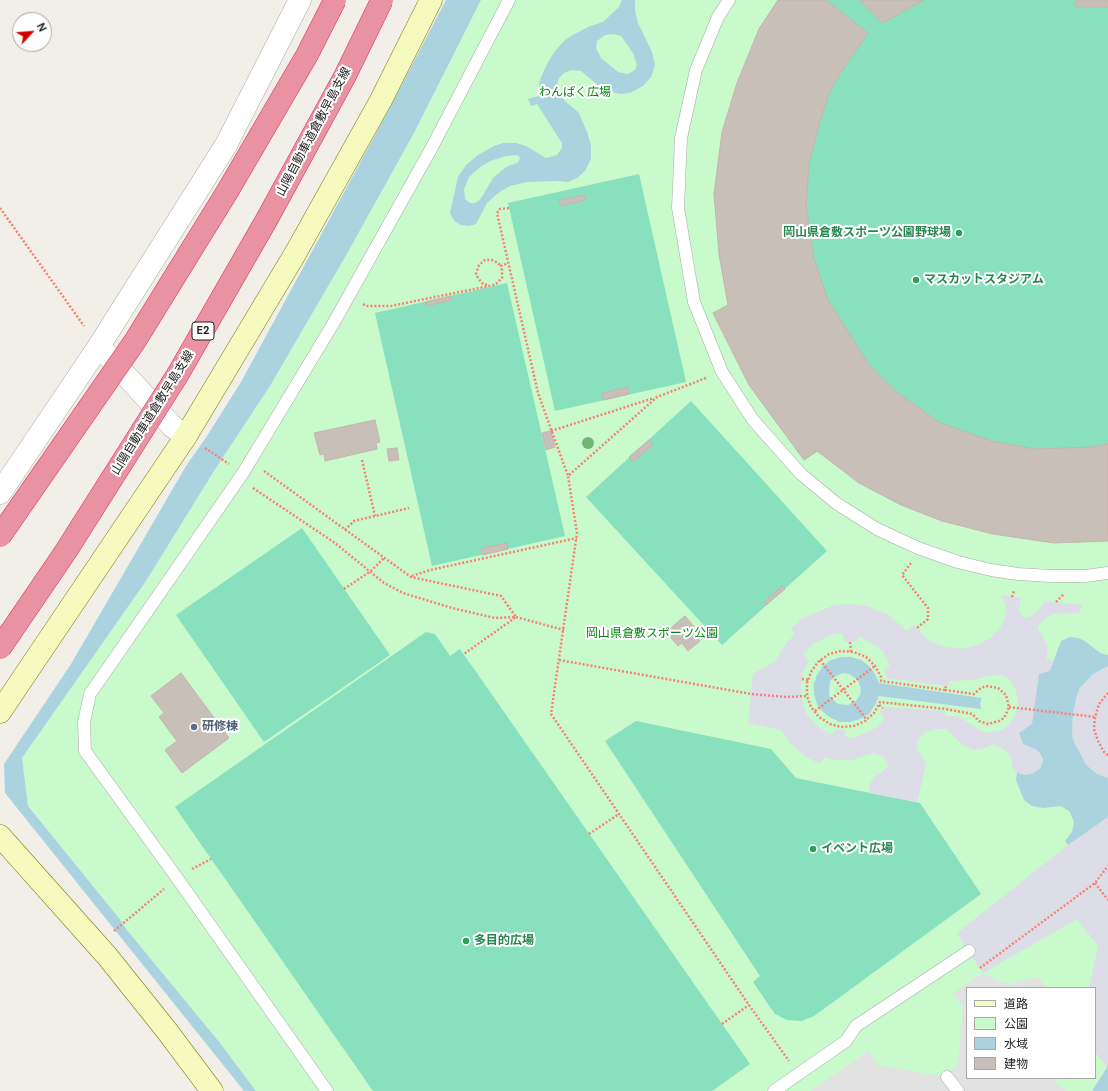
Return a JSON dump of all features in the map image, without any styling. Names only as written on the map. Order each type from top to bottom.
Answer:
[{"type":"highway","points":[[0,536],[135,341],[231,186],[307,55],[336,0]]},
{"type":"highway","name":"山陽自動車道倉敷早島支線","points":[[0,648],[66,551],[178,374],[267,219],[345,76],[382,0]]},
{"type":"street","points":[[0,493],[99,346],[226,146],[300,0]]},
{"type":"street","points":[[0,712],[195,441],[295,254],[380,100],[431,0]]},
{"type":"street","points":[[99,346],[173,427],[195,441]]},
{"type":"street","points":[[0,836],[107,956],[167,1031],[212,1091]]},
{"type":"lane","points":[[326,1091],[177,878],[85,751],[84,722],[90,694],[243,473],[333,324],[431,149],[508,0]]},
{"type":"lane","points":[[729,0],[718,17],[696,70],[681,138],[678,208],[694,302],[722,372],[753,420],[801,474],[836,503],[877,529],[918,548],[958,562],[991,570],[1018,574],[1085,576],[1108,573]]},
{"type":"lane","points":[[774,1091],[846,1041],[856,1026],[969,951]]},
{"type":"lane","points":[[947,1077],[958,1091]]},
{"type":"path","points":[[0,208],[85,327]]},
{"type":"path","points":[[509,208],[500,209],[497,213],[538,393],[568,476],[578,534],[551,714],[749,1005],[798,1074]]},
{"type":"path","points":[[348,298],[366,306],[391,306],[487,285],[494,285],[500,281],[503,274],[501,266],[492,260],[485,260],[479,265],[476,274],[483,284],[487,285]]},
{"type":"path","points":[[501,266],[508,263]]},
{"type":"path","points":[[551,430],[657,397],[722,372]]},
{"type":"path","points":[[568,476],[657,397]]},
{"type":"path","points":[[195,441],[226,461]]},
{"type":"path","points":[[362,460],[375,516]]},
{"type":"path","points":[[516,617],[501,596],[411,577],[260,468],[243,473],[250,485],[335,542],[384,583],[403,593],[452,608],[495,618],[516,617],[564,630]]},
{"type":"path","points":[[345,530],[354,521],[409,508]]},
{"type":"path","points":[[411,577],[430,570],[577,538]]},
{"type":"path","points":[[917,628],[928,619],[928,608],[902,575],[909,566],[918,548]]},
{"type":"path","points":[[344,589],[371,572],[384,558]]},
{"type":"path","points":[[464,654],[516,617]]},
{"type":"path","points":[[850,642],[851,652]]},
{"type":"path","points":[[841,651],[851,652],[866,657],[875,666],[881,677],[881,681],[974,694],[981,688],[992,686],[998,688],[1006,695],[1008,707],[1004,718],[994,724],[988,724],[979,721],[972,714],[880,702],[874,713],[867,720],[854,726],[840,728],[819,717],[812,707],[808,696],[808,680],[811,672],[820,660],[829,654],[841,651]]},
{"type":"path","points":[[559,660],[751,694],[786,697],[808,696]]},
{"type":"path","points":[[820,660],[867,720]]},
{"type":"path","points":[[815,711],[875,666]]},
{"type":"path","points":[[881,677],[886,675]]},
{"type":"path","points":[[802,679],[808,680]]},
{"type":"path","points":[[945,690],[946,685]]},
{"type":"path","points":[[1108,693],[1099,704],[1095,717],[1094,729],[1098,741],[1104,752],[1108,755]]},
{"type":"path","points":[[879,705],[883,708]]},
{"type":"path","points":[[1008,707],[1095,717]]},
{"type":"path","points":[[589,834],[618,814]]},
{"type":"path","points":[[980,968],[1094,883],[1108,866]]},
{"type":"path","points":[[1094,883],[1108,900]]},
{"type":"path","points":[[114,932],[125,922]]},
{"type":"path","points":[[722,1024],[749,1005]]},
{"type":"green space","name":"岡山県倉敷スポーツ公園","points":[[481,0],[1108,0],[1108,1064],[1092,1091],[256,1091],[220,1043],[28,806],[22,758],[146,581],[214,471],[270,386],[348,252],[414,133]]},
{"type":"green space","name":"マスカットスタジアム","points":[[778,0],[1108,0],[1108,541],[818,451],[804,460],[749,385],[714,313],[728,305],[719,254],[737,83],[759,29]]},
{"type":"green space","points":[[639,174],[686,382],[555,411],[508,203]]},
{"type":"green space","points":[[507,283],[565,536],[432,566],[375,313]]},
{"type":"green space","points":[[691,401],[827,551],[722,645],[586,497]]},
{"type":"green space","points":[[302,528],[390,655],[264,742],[176,615]]},
{"type":"green space","name":"多目的広場","points":[[426,632],[435,634],[450,656],[460,649],[750,1064],[712,1091],[373,1091],[175,807]]},
{"type":"green space","name":"イベント広場","points":[[636,721],[771,749],[796,778],[920,803],[981,894],[814,1016],[802,1021],[787,1020],[775,1014],[753,982],[760,976],[605,741]]},
{"type":"shaded area","points":[[1001,595],[1021,598],[1018,611],[1026,618],[1038,611],[1045,601],[1083,605],[1079,613],[1052,614],[1038,625],[1038,629],[1047,646],[1047,659],[1054,661],[1050,671],[1044,674],[1034,709],[1032,724],[1023,744],[1037,750],[1043,759],[1040,769],[1033,773],[1026,775],[1017,773],[1013,770],[1011,758],[1006,751],[1000,747],[992,745],[982,749],[973,750],[963,745],[946,729],[936,729],[924,733],[917,741],[917,749],[926,764],[917,802],[869,793],[870,783],[876,776],[889,766],[884,757],[874,753],[852,760],[834,760],[824,757],[820,764],[805,756],[792,745],[781,730],[748,723],[753,674],[775,661],[795,634],[791,629],[803,618],[832,606],[848,604],[867,606],[889,615],[907,631],[914,625],[927,639],[935,644],[961,649],[977,645],[992,637],[1000,628],[1005,617],[1005,604]],"holes":[[[833,634],[843,634],[844,641],[857,642],[859,636],[883,651],[890,667],[884,669],[886,678],[948,686],[950,681],[975,680],[988,676],[1000,675],[1008,678],[1014,686],[1018,698],[1017,711],[1012,721],[1003,730],[985,733],[957,716],[945,716],[945,711],[885,707],[880,710],[881,714],[885,718],[878,727],[853,738],[845,736],[846,731],[836,729],[831,735],[815,724],[806,713],[801,696],[801,682],[803,672],[809,661],[803,654],[813,644]]]},
{"type":"shaded area","points":[[1108,666],[1108,778],[1097,774],[1086,765],[1073,740],[1072,730],[1073,714],[1079,689],[1093,674]]},
{"type":"shaded area","points":[[1108,817],[1107,1067],[1096,1053],[1096,987],[1089,987],[1098,946],[1077,919],[983,973],[957,933],[1068,845]]},
{"type":"shaded area","points":[[983,973],[998,981],[1010,984],[1028,979],[1039,978],[1045,987],[966,987],[966,1079],[1057,1079],[1054,1082],[1066,1091],[811,1091],[868,1051],[878,1065],[940,1076],[958,1065],[963,1007],[953,993]]},
{"type":"water","points":[[446,0],[481,0],[414,133],[348,252],[270,386],[214,471],[146,581],[22,758],[28,806],[220,1043],[256,1091],[244,1091],[5,793],[4,764],[71,664],[186,466],[241,382],[386,115]]},
{"type":"water","points":[[622,0],[635,0],[635,11],[638,23],[652,52],[655,65],[651,77],[643,86],[630,93],[620,94],[608,91],[599,86],[581,71],[571,70],[564,73],[559,78],[557,86],[559,92],[565,101],[579,113],[591,145],[591,159],[585,171],[577,178],[568,182],[527,182],[510,186],[498,193],[487,203],[476,224],[469,226],[461,225],[454,221],[450,213],[458,177],[466,165],[478,155],[503,143],[516,143],[526,146],[546,158],[557,155],[562,148],[562,143],[537,104],[531,106],[528,99],[538,96],[540,80],[547,64],[555,51],[565,40],[588,27],[603,22],[619,7]],"holes":[[[614,34],[621,36],[633,53],[637,65],[635,70],[628,74],[618,72],[601,58],[596,48],[597,41],[605,35]],[[517,155],[520,157],[519,161],[506,167],[493,178],[480,200],[475,203],[470,203],[465,199],[464,189],[469,177],[479,168],[490,161],[506,156]]]},
{"type":"water","points":[[1070,637],[1085,641],[1100,653],[1108,655],[1108,666],[1093,674],[1079,689],[1073,714],[1072,730],[1073,740],[1086,765],[1097,774],[1108,778],[1108,817],[1068,845],[1065,841],[1072,832],[1074,822],[1070,812],[1061,806],[1043,808],[1032,806],[1024,800],[1016,780],[1017,773],[1026,775],[1033,773],[1040,769],[1042,764],[1043,759],[1040,753],[1037,750],[1023,744],[1019,733],[1032,724],[1039,674],[1050,671],[1061,641]]},
{"type":"water","points":[[841,657],[851,657],[861,660],[869,666],[879,683],[982,698],[980,703],[981,709],[879,696],[869,714],[850,722],[840,722],[823,712],[817,704],[814,694],[814,684],[817,675],[823,666],[831,660]],"holes":[[[843,673],[849,674],[858,680],[861,690],[860,695],[857,700],[848,705],[838,704],[830,697],[830,681],[834,677]]]},
{"type":"water","points":[[1108,1064],[1108,1091],[1092,1091],[1107,1067]]},
{"type":"building","points":[[778,0],[826,0],[868,33],[841,72],[829,94],[809,163],[806,206],[814,259],[828,300],[868,363],[897,392],[940,423],[992,441],[1034,449],[1092,447],[1108,444],[1108,541],[1054,543],[993,534],[942,521],[901,505],[859,483],[817,451],[804,460],[749,385],[713,313],[728,305],[719,254],[714,194],[722,132],[737,83],[759,29]]},
{"type":"building","points":[[859,0],[924,0],[882,23]]},
{"type":"building","points":[[1076,0],[1108,0],[1108,7],[1076,7]]},
{"type":"building","points":[[585,195],[586,200],[561,206],[559,200]]},
{"type":"building","points":[[450,296],[452,300],[427,306],[426,302]]},
{"type":"building","points":[[628,387],[629,394],[604,400],[602,393]]},
{"type":"building","points":[[375,420],[380,442],[376,443],[377,449],[325,461],[324,454],[320,455],[314,433]]},
{"type":"building","points":[[551,431],[555,447],[546,450],[542,433]]},
{"type":"building","points":[[649,440],[653,445],[633,462],[629,457]]},
{"type":"building","points":[[397,448],[399,460],[389,461],[387,449]]},
{"type":"building","points":[[507,543],[508,549],[483,555],[481,548]]},
{"type":"building","points":[[782,586],[785,589],[766,605],[764,602]]},
{"type":"building","points":[[685,616],[696,629],[693,632],[700,641],[688,651],[682,643],[678,646],[666,632]]},
{"type":"building","name":"研修棟","points":[[181,673],[229,738],[182,773],[165,750],[177,741],[159,717],[164,713],[151,696]]},
{"type":"place","name":"岡山県倉敷スポーツ公園野球場","points":[[959,233]]},
{"type":"place","name":"マスカットスタジアム","points":[[916,280]]},
{"type":"place","name":"研修棟","points":[[194,727]]},
{"type":"place","name":"イベント広場","points":[[813,849]]},
{"type":"place","name":"多目的広場","points":[[466,941]]},
{"type":"park label","name":"わんぱく広場","points":[[575,93]]}]
